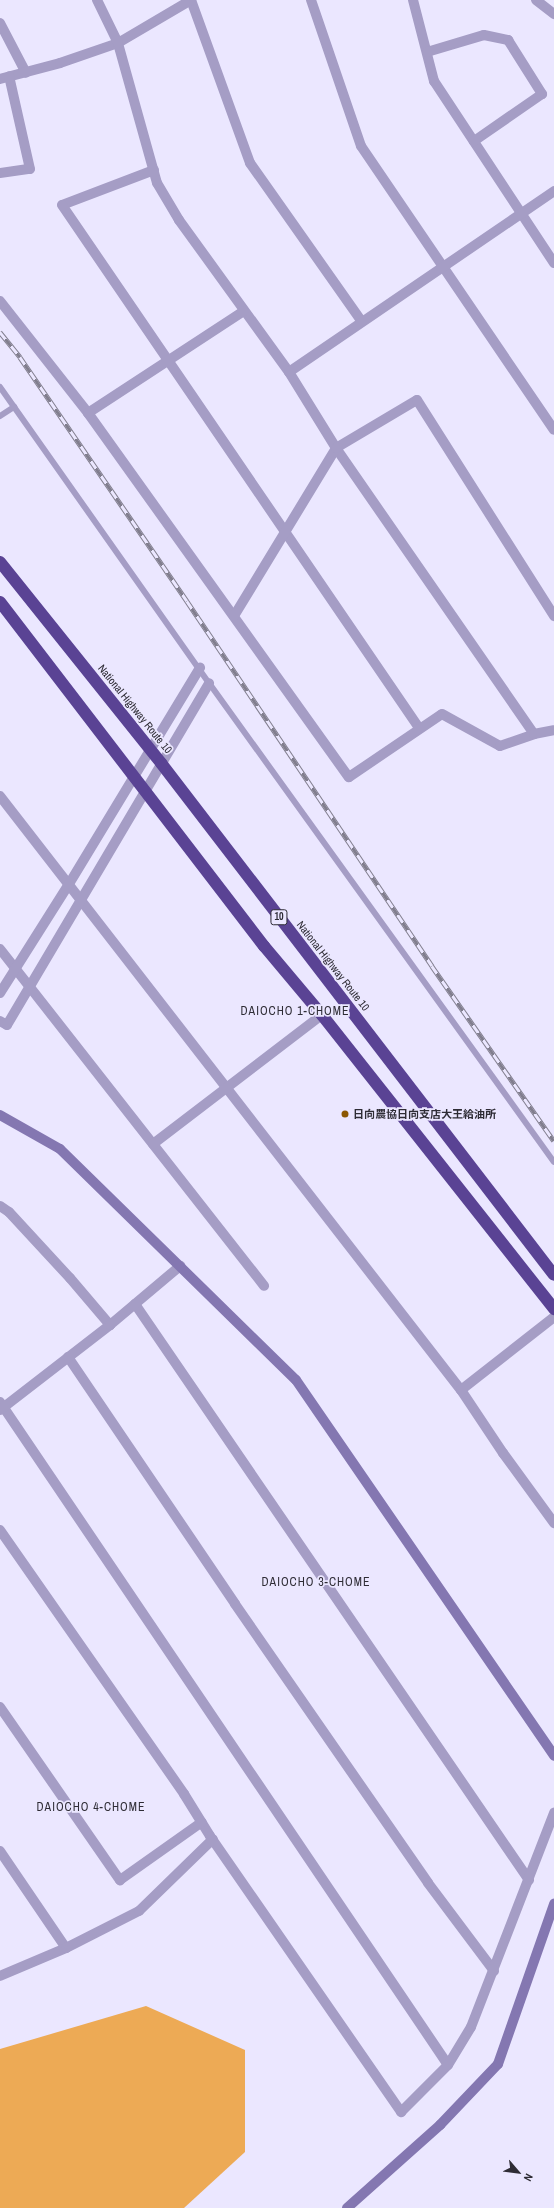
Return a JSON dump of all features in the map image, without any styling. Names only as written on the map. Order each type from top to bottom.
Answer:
[{"type":"highway","name":"National Highway Route 10","points":[[0,562],[161,763],[554,1275]]},
{"type":"highway","points":[[0,602],[264,946],[322,1015],[554,1309]]},
{"type":"street","points":[[97,0],[118,43],[157,183],[179,220],[289,372],[336,448],[534,734]]},
{"type":"street","points":[[0,172],[30,169],[5,78],[26,73],[118,43],[191,0],[250,163],[362,322]]},
{"type":"street","points":[[311,0],[361,146],[554,430]]},
{"type":"street","points":[[412,0],[434,81],[520,214],[554,263]]},
{"type":"street","points":[[536,0],[554,14]]},
{"type":"street","points":[[0,23],[26,73]]},
{"type":"street","points":[[427,52],[484,35],[508,40],[542,94],[474,141]]},
{"type":"street","points":[[154,170],[62,205],[420,728]]},
{"type":"street","points":[[289,372],[443,265],[554,191]]},
{"type":"street","points":[[0,301],[88,413],[349,777],[442,714],[500,746],[534,734],[554,730]]},
{"type":"street","points":[[88,413],[244,311]]},
{"type":"street","points":[[234,616],[336,448],[417,400],[554,616]]},
{"type":"street","points":[[0,993],[135,777],[200,668]]},
{"type":"street","points":[[0,1021],[7,1025],[29,985],[209,683]]},
{"type":"street","points":[[0,796],[461,1390],[503,1453],[554,1523]]},
{"type":"street","points":[[0,949],[264,1286]]},
{"type":"street","points":[[153,1144],[322,1015]]},
{"type":"street","points":[[0,1115],[60,1149],[296,1380],[554,1756]]},
{"type":"street","points":[[0,1206],[9,1212],[60,1267],[110,1325]]},
{"type":"street","points":[[180,1266],[110,1325],[1,1407],[448,2065]]},
{"type":"street","points":[[136,1304],[529,1880]]},
{"type":"street","points":[[461,1390],[554,1317]]},
{"type":"street","points":[[68,1357],[235,1604],[428,1883],[494,1971]]},
{"type":"street","points":[[0,1530],[184,1794],[213,1839],[401,2112],[448,2065],[471,2027],[554,1813]]},
{"type":"street","points":[[0,1707],[120,1880],[202,1822]]},
{"type":"street","points":[[0,1976],[66,1948],[139,1911],[213,1839]]},
{"type":"street","points":[[0,1851],[66,1948]]},
{"type":"street","points":[[347,2208],[440,2125],[498,2064],[554,1904]]},
{"type":"lane","points":[[0,387],[200,668],[209,683],[554,1162]]},
{"type":"lane","points":[[0,416],[14,407]]},
{"type":"shaded area","points":[[146,2006],[245,2050],[245,2152],[184,2208],[0,2208],[0,2049]]},
{"type":"railway","points":[[0,332],[20,357],[187,601],[432,966],[554,1141]]},
{"type":"place","name":"日向農協日向支店大王給油所","points":[[345,1114]]},
{"type":"district","name":"DAIOCHO 1-CHOME","points":[[295,1012]]},
{"type":"district","name":"DAIOCHO 3-CHOME","points":[[316,1583]]},
{"type":"district","name":"DAIOCHO 4-CHOME","points":[[91,1808]]}]
